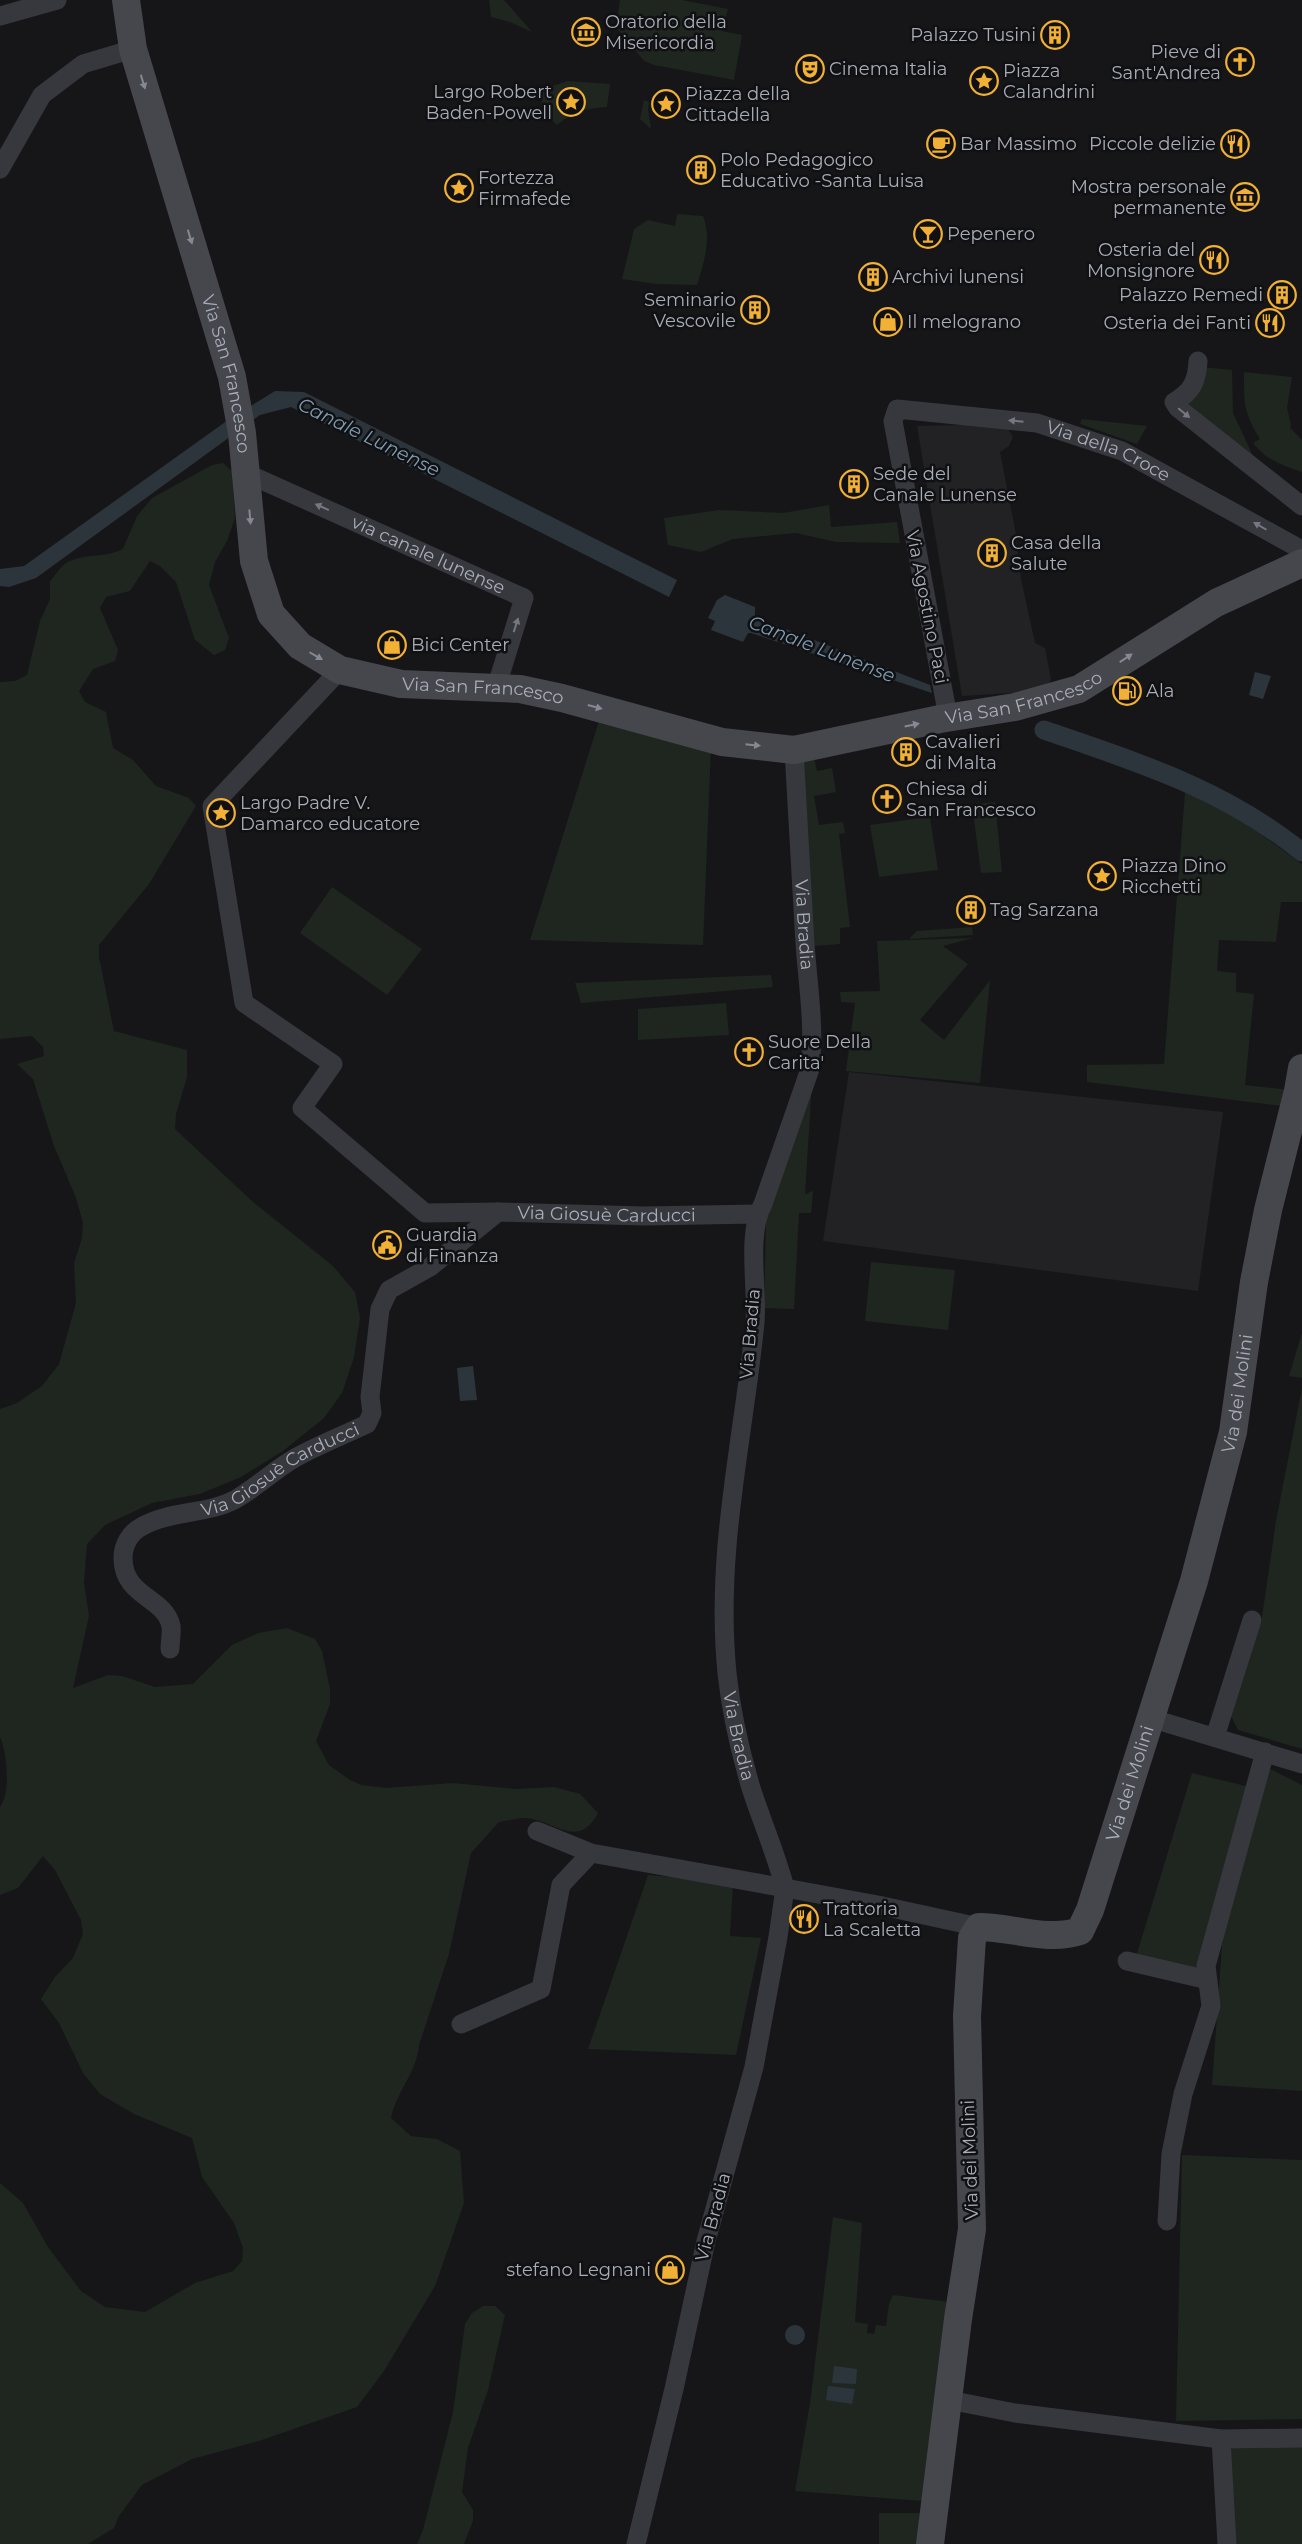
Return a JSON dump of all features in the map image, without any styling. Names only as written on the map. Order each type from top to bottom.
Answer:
[{"type":"street","points":[[0,16],[57,0]]},
{"type":"street","name":"Via San Francesco","points":[[126,0],[133,49],[232,377],[242,433],[254,560],[271,614],[300,646],[340,670],[401,684],[520,689],[562,698],[722,742],[794,750],[948,718],[1016,707],[1079,689],[1208,607],[1297,569]]},
{"type":"street","points":[[0,169],[42,95],[83,64],[133,49]]},
{"type":"street","points":[[1198,361],[1197,377],[1194,386],[1174,402],[1178,408],[1302,506]]},
{"type":"street","name":"Via della Croce","points":[[897,409],[1037,423],[1122,451],[1302,550]]},
{"type":"street","name":"Via Agostino Paci","points":[[897,409],[893,421],[948,718]]},
{"type":"street","name":"via canale lunense","points":[[246,473],[524,598],[496,688]]},
{"type":"street","points":[[340,670],[212,806],[244,1003],[334,1064],[302,1108],[425,1213],[498,1212]]},
{"type":"street","name":"Via Bradia","points":[[636,2544],[674,2389],[706,2241],[754,2067],[785,1888],[751,1788],[741,1748],[727,1673],[723,1573],[733,1481],[755,1322],[754,1260],[757,1214],[763,1204],[810,1069],[812,1056],[811,1005],[805,946],[794,750]]},
{"type":"street","name":"Via dei Molini","points":[[930,2544],[958,2319],[972,2229],[967,2016],[972,1938],[979,1927],[1062,1935],[1080,1931],[1090,1910],[1194,1581],[1233,1432],[1254,1282],[1266,1219],[1302,1068]]},
{"type":"street","name":"Via Giosuè Carducci","points":[[170,1649],[171,1625],[161,1610],[132,1587],[125,1576],[122,1556],[126,1540],[139,1528],[154,1520],[202,1511],[235,1500],[295,1458],[367,1424],[372,1413],[370,1397],[380,1309],[389,1290],[430,1267],[498,1212],[644,1216],[757,1214]]},
{"type":"street","points":[[1215,1737],[1252,1620]]},
{"type":"street","points":[[1150,1718],[1302,1764]]},
{"type":"street","points":[[1167,2221],[1171,2154],[1183,2094],[1211,2006],[1206,1966],[1265,1752]]},
{"type":"street","points":[[536,1831],[591,1853],[878,1905],[979,1927]]},
{"type":"street","points":[[461,2024],[541,1989],[561,1885],[591,1853]]},
{"type":"street","points":[[1127,1961],[1208,1980]]},
{"type":"street","points":[[949,2400],[1015,2413],[1221,2439],[1302,2438]]},
{"type":"street","points":[[1221,2439],[1227,2544]]},
{"type":"shaded area","points":[[489,0],[504,0],[532,32],[510,22],[491,17]]},
{"type":"shaded area","points":[[620,0],[682,0],[728,9],[722,31],[742,35],[734,80],[654,65],[644,61],[616,27]]},
{"type":"shaded area","points":[[568,81],[610,84],[607,107],[593,108],[580,112],[568,117],[557,125],[541,110],[543,89]]},
{"type":"shaded area","points":[[644,100],[649,102],[648,109],[651,129],[640,119]]},
{"type":"shaded area","points":[[677,214],[703,216],[706,224],[706,250],[697,285],[656,284],[622,279],[634,229],[648,220],[675,226]]},
{"type":"shaded area","points":[[1202,367],[1232,370],[1233,413],[1254,458],[1184,401]]},
{"type":"shaded area","points":[[1244,372],[1292,377],[1287,408],[1290,428],[1302,440],[1302,472],[1274,461],[1253,443],[1260,439],[1247,414]]},
{"type":"shaded area","points":[[1082,419],[1147,426],[1137,444],[1080,424]]},
{"type":"shaded area","points":[[1005,424],[1013,437],[1009,446],[1000,452],[1015,529],[1021,579],[1035,643],[1045,648],[1051,679],[1049,684],[1025,692],[962,696],[917,426]]},
{"type":"shaded area","points":[[223,463],[232,471],[235,518],[227,541],[215,562],[209,585],[229,638],[225,650],[214,655],[195,640],[176,582],[160,566],[150,561],[130,591],[106,597],[100,608],[118,650],[115,661],[93,669],[79,691],[85,702],[106,712],[113,748],[133,760],[156,786],[189,798],[196,806],[149,884],[99,945],[99,957],[114,1031],[187,1050],[187,1077],[176,1114],[175,1129],[253,1202],[333,1266],[355,1292],[360,1318],[354,1357],[342,1393],[324,1418],[283,1451],[241,1477],[200,1494],[152,1503],[105,1525],[87,1544],[84,1583],[89,1616],[73,1688],[108,1675],[122,1676],[155,1687],[193,1684],[232,1645],[258,1633],[287,1628],[315,1639],[322,1651],[330,1689],[330,1704],[316,1741],[329,1765],[350,1780],[361,1785],[386,1788],[453,1783],[516,1789],[554,1787],[580,1794],[598,1813],[590,1824],[582,1830],[574,1832],[526,1818],[499,1822],[471,1853],[449,1954],[411,2073],[397,2099],[391,2118],[411,2136],[437,2139],[460,2151],[464,2203],[435,2286],[384,2371],[357,2407],[262,2440],[192,2459],[142,2485],[119,2516],[114,2528],[88,2544],[0,2544],[0,2183],[23,2203],[48,2247],[81,2291],[105,2307],[145,2312],[195,2283],[233,2271],[242,2261],[243,2248],[234,2223],[202,2177],[192,2138],[134,2114],[100,2094],[83,2073],[59,2023],[41,1999],[55,1977],[73,1958],[83,1934],[81,1920],[55,1870],[43,1856],[18,1888],[0,1895],[0,1807],[6,1792],[7,1772],[0,1737],[0,1409],[17,1403],[42,1386],[59,1364],[76,1303],[74,1263],[82,1238],[83,1223],[76,1198],[54,1146],[33,1079],[17,1064],[44,1056],[43,1047],[32,1036],[0,1039],[0,682],[15,681],[27,675],[40,621],[50,599],[50,581],[66,563],[80,558],[109,554],[123,549],[137,516],[152,498],[212,465]]},
{"type":"shaded area","points":[[829,505],[831,527],[897,522],[900,543],[836,542],[796,533],[733,539],[701,552],[668,545],[664,518],[719,510],[783,513]]},
{"type":"shaded area","points":[[599,721],[711,747],[703,945],[530,940]]},
{"type":"shaded area","points":[[802,752],[814,757],[817,771],[832,768],[836,792],[814,796],[819,825],[843,822],[845,833],[839,834],[850,927],[840,928],[840,944],[813,946]]},
{"type":"shaded area","points":[[1185,792],[1237,817],[1302,864],[1302,902],[1281,902],[1276,942],[1219,940],[1217,971],[1236,973],[1236,992],[1254,994],[1245,1085],[1289,1090],[1283,1106],[1087,1082],[1087,1065],[1164,1064]]},
{"type":"shaded area","points":[[995,802],[1002,872],[981,873],[972,804]]},
{"type":"shaded area","points":[[930,817],[938,870],[879,877],[870,825]]},
{"type":"shaded area","points":[[332,887],[422,949],[387,995],[300,933]]},
{"type":"shaded area","points":[[972,927],[973,935],[909,939],[917,931]]},
{"type":"shaded area","points":[[973,938],[943,946],[968,964],[920,1020],[944,1040],[990,980],[980,1083],[846,1071],[855,1003],[841,1002],[840,992],[880,991],[877,941]]},
{"type":"shaded area","points":[[771,975],[773,987],[581,1003],[575,983]]},
{"type":"shaded area","points":[[726,1003],[729,1035],[638,1040],[638,1009]]},
{"type":"shaded area","points":[[849,1072],[1223,1112],[1198,1291],[823,1241]]},
{"type":"shaded area","points":[[812,1082],[805,1194],[813,1191],[811,1213],[799,1213],[794,1309],[764,1308],[766,1221]]},
{"type":"shaded area","points":[[871,1262],[955,1270],[948,1330],[865,1321]]},
{"type":"shaded area","points":[[1302,1333],[1302,1378],[1289,1376]]},
{"type":"shaded area","points":[[1302,1388],[1302,1749],[1238,1730],[1230,1714],[1262,1617],[1276,1521]]},
{"type":"shaded area","points":[[1268,1768],[1302,1785],[1302,2091],[1212,2085],[1224,1917]]},
{"type":"shaded area","points":[[1192,1773],[1250,1787],[1199,1969],[1135,1960]]},
{"type":"shaded area","points":[[648,1875],[733,1882],[730,1936],[761,1938],[736,2055],[588,2049]]},
{"type":"shaded area","points":[[1182,2155],[1302,2160],[1302,2419],[1176,2421]]},
{"type":"shaded area","points":[[833,2217],[862,2223],[855,2322],[868,2324],[867,2333],[874,2334],[876,2325],[886,2326],[889,2304],[893,2295],[950,2302],[922,2501],[795,2491],[810,2403]]},
{"type":"shaded area","points":[[483,2306],[495,2306],[505,2315],[488,2390],[468,2448],[462,2492],[473,2510],[473,2521],[464,2544],[417,2544],[423,2530],[453,2412],[465,2324],[472,2313]]},
{"type":"shaded area","points":[[1302,2445],[1302,2544],[1232,2544],[1226,2446]]},
{"type":"shaded area","points":[[879,2513],[920,2513],[917,2544],[879,2544]]},
{"type":"water","name":"Canale Lunense","points":[[275,391],[304,392],[677,580],[669,597],[291,407],[260,415],[36,578],[9,587],[0,586],[0,569],[24,566],[228,420]]},
{"type":"water","name":"Canale Lunense","points":[[725,595],[755,607],[755,617],[930,685],[932,693],[751,633],[748,633],[743,642],[711,630],[715,621],[708,618],[717,600]]},
{"type":"water","points":[[1255,672],[1271,676],[1263,699],[1249,695]]},
{"type":"water","points":[[473,1366],[477,1400],[460,1401],[457,1368]]},
{"type":"water","points":[[791,2325],[799,2325],[805,2331],[805,2339],[799,2345],[791,2345],[785,2339],[785,2331]]},
{"type":"water","points":[[834,2366],[857,2369],[856,2384],[832,2383]]},
{"type":"water","points":[[828,2386],[855,2389],[852,2404],[826,2400]]},
{"type":"waterway","points":[[1044,730],[1179,779],[1241,811],[1272,830],[1302,852]]},
{"type":"place","name":"Oratorio della Misericordia","points":[[586,32]]},
{"type":"place","name":"Palazzo Tusini","points":[[1055,35]]},
{"type":"place","name":"Pieve di Sant'Andrea","points":[[1240,62]]},
{"type":"place","name":"Cinema Italia","points":[[810,69]]},
{"type":"place","name":"Piazza Calandrini","points":[[984,81]]},
{"type":"place","name":"Largo Robert Baden-Powell","points":[[571,102]]},
{"type":"place","name":"Piazza della Cittadella","points":[[666,104]]},
{"type":"place","name":"Bar Massimo","points":[[941,144]]},
{"type":"place","name":"Piccole delizie","points":[[1235,144]]},
{"type":"place","name":"Polo Pedagogico Educativo -Santa Luisa","points":[[701,170]]},
{"type":"place","name":"Fortezza Firmafede","points":[[459,188]]},
{"type":"place","name":"Mostra personale permanente","points":[[1245,197]]},
{"type":"place","name":"Pepenero","points":[[928,234]]},
{"type":"place","name":"Osteria del Monsignore","points":[[1214,260]]},
{"type":"place","name":"Archivi lunensi","points":[[873,277]]},
{"type":"place","name":"Palazzo Remedi","points":[[1282,295]]},
{"type":"place","name":"Seminario Vescovile","points":[[755,310]]},
{"type":"place","name":"Il melograno","points":[[888,322]]},
{"type":"place","name":"Osteria dei Fanti","points":[[1270,323]]},
{"type":"place","name":"Sede del Canale Lunense","points":[[854,484]]},
{"type":"place","name":"Casa della Salute","points":[[992,553]]},
{"type":"place","name":"Bici Center","points":[[392,645]]},
{"type":"place","name":"Ala","points":[[1127,691]]},
{"type":"place","name":"Cavalieri di Malta","points":[[906,752]]},
{"type":"place","name":"Chiesa di San Francesco","points":[[887,799]]},
{"type":"place","name":"Largo Padre V. Damarco educatore","points":[[221,813]]},
{"type":"place","name":"Piazza Dino Ricchetti","points":[[1102,876]]},
{"type":"place","name":"Tag Sarzana","points":[[971,910]]},
{"type":"place","name":"Suore Della Carita'","points":[[749,1052]]},
{"type":"place","name":"Guardia di Finanza","points":[[387,1245]]},
{"type":"place","name":"Trattoria La Scaletta","points":[[804,1919]]},
{"type":"place","name":"stefano Legnani","points":[[670,2270]]}]
